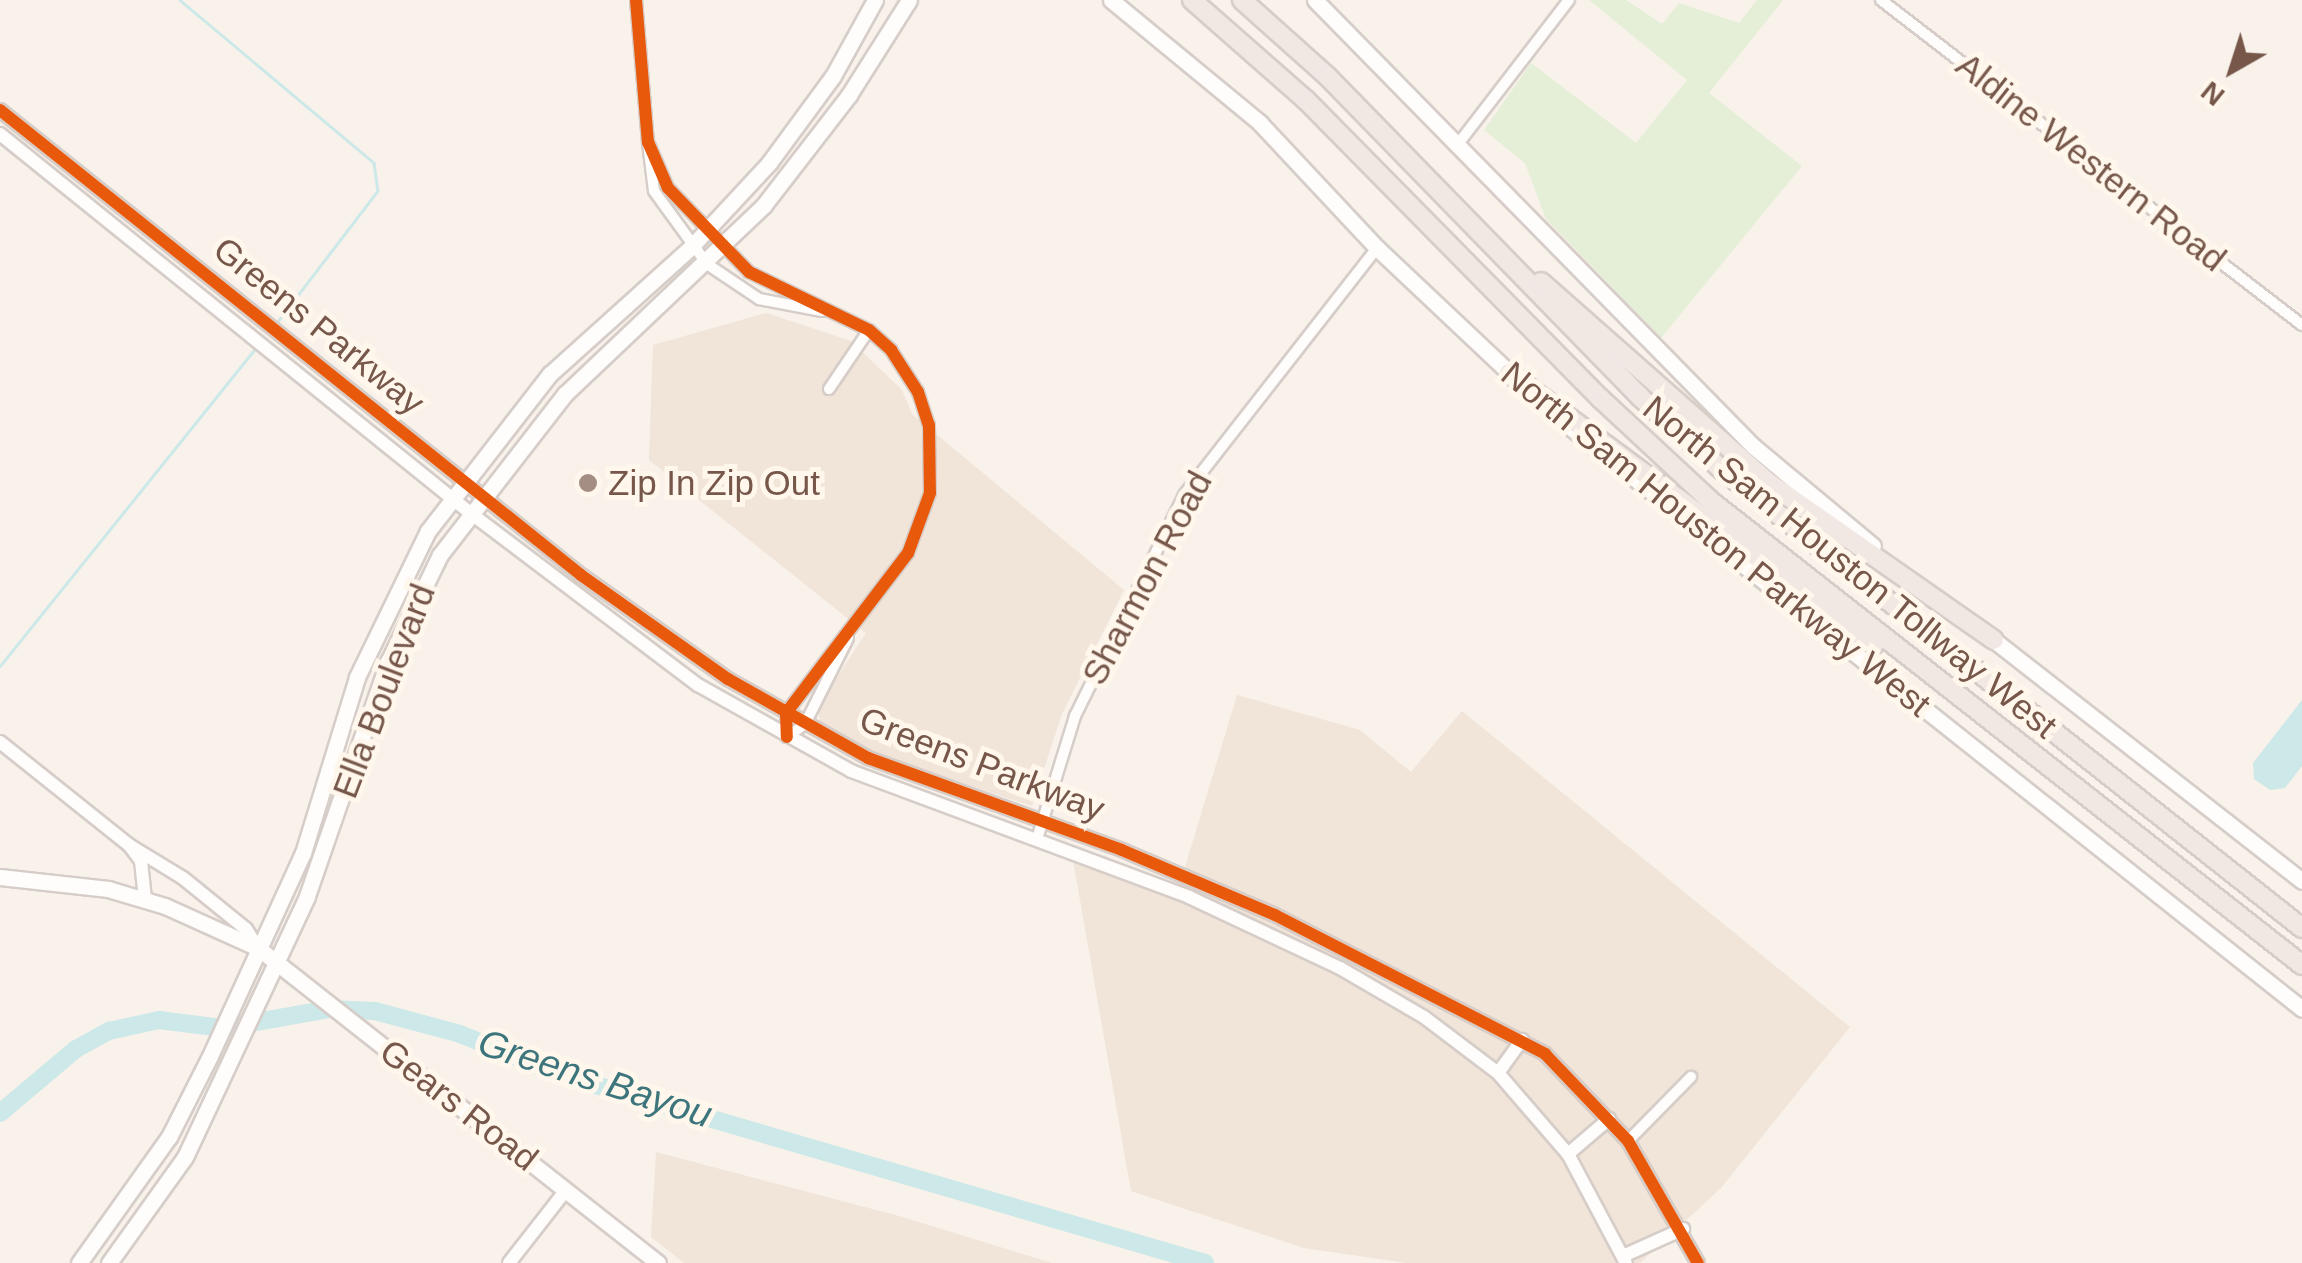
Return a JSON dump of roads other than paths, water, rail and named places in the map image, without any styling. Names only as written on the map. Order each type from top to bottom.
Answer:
[{"type":"highway","name":"North Sam Houston Tollway West","points":[[1192,0],[1306,100],[1657,453],[2302,965]]},
{"type":"highway","points":[[1242,0],[1328,78],[1422,178],[1769,483],[1994,640]]},
{"type":"highway","name":"North Sam Houston Tollway West","points":[[1422,178],[1639,396],[1720,468],[2302,928]]},
{"type":"highway","points":[[1509,372],[1803,595],[2012,738]]},
{"type":"main road","name":"Ella Boulevard","points":[[79,1263],[169,1137],[210,1056],[303,853],[338,732],[386,610],[450,496],[583,343],[691,247],[811,109],[875,0]]},
{"type":"main road","name":"Ella Boulevard","points":[[110,1263],[185,1157],[322,860],[361,738],[405,620],[469,512],[600,360],[722,249],[829,124],[909,0]]},
{"type":"main road","name":"North Sam Houston Parkway West","points":[[1111,0],[1260,123],[1377,248],[1568,428],[2302,1009]]},
{"type":"main road","points":[[1315,0],[1753,446],[2302,882]]},
{"type":"main road","points":[[860,27],[885,41]]},
{"type":"main road","points":[[811,109],[829,124]]},
{"type":"main road","points":[[583,343],[600,360]]},
{"type":"main road","points":[[386,610],[405,620]]},
{"type":"main road","points":[[338,732],[361,738]]},
{"type":"main road","points":[[303,853],[322,860]]},
{"type":"main road","name":"Gears Road","points":[[0,878],[66,882],[146,900],[258,948],[658,1263]]},
{"type":"street","points":[[636,0],[654,191],[707,264],[759,299],[828,312]]},
{"type":"street","points":[[1458,144],[1569,0]]},
{"type":"street","name":"Aldine Western Road","points":[[1880,0],[2302,324]]},
{"type":"street","name":"Greens Parkway","points":[[0,110],[581,575],[683,652],[804,724],[907,774],[1042,820],[1274,915],[1522,1040],[1628,1140],[1698,1263]]},
{"type":"street","name":"Greens Parkway","points":[[0,134],[469,512],[698,685],[787,737],[900,792],[1189,897],[1340,968],[1410,1008],[1498,1073],[1568,1154],[1624,1260]]},
{"type":"street","points":[[648,142],[668,188],[722,249],[763,280],[868,330],[918,392],[932,458],[923,520],[908,553],[848,638],[804,724],[787,737]]},
{"type":"street","points":[[155,258],[166,242]]},
{"type":"street","name":"Sharmon Road","points":[[1037,839],[1075,716],[1182,499],[1377,248]]},
{"type":"street","points":[[829,389],[868,330]]},
{"type":"street","points":[[359,422],[372,406]]},
{"type":"street","points":[[570,590],[581,575]]},
{"type":"street","points":[[787,737],[786,714],[834,646],[848,638]]},
{"type":"street","name":"Gears Road","points":[[0,742],[129,845],[183,878],[246,929],[258,948]]},
{"type":"street","points":[[900,792],[907,774]]},
{"type":"street","points":[[129,845],[141,861],[146,900]]},
{"type":"street","points":[[1498,1073],[1522,1040]]},
{"type":"street","points":[[1628,1140],[1691,1077]]},
{"type":"street","points":[[1568,1154],[1609,1119]]},
{"type":"street","points":[[509,1263],[566,1190]]},
{"type":"street","points":[[1624,1260],[1682,1229]]},
{"type":"water","points":[[2302,700],[2302,766],[2285,788],[2270,790],[2254,779],[2253,763]]},
{"type":"waterway","points":[[180,0],[374,163],[378,191],[277,323]]},
{"type":"waterway","points":[[0,666],[256,348]]},
{"type":"waterway","name":"Greens Bayou","points":[[0,1113],[76,1049],[109,1031],[159,1020],[222,1028],[330,1009],[375,1011],[460,1034],[558,1074],[1205,1263]]},
{"type":"place","name":"Zip In Zip Out","points":[[588,483]]}]
